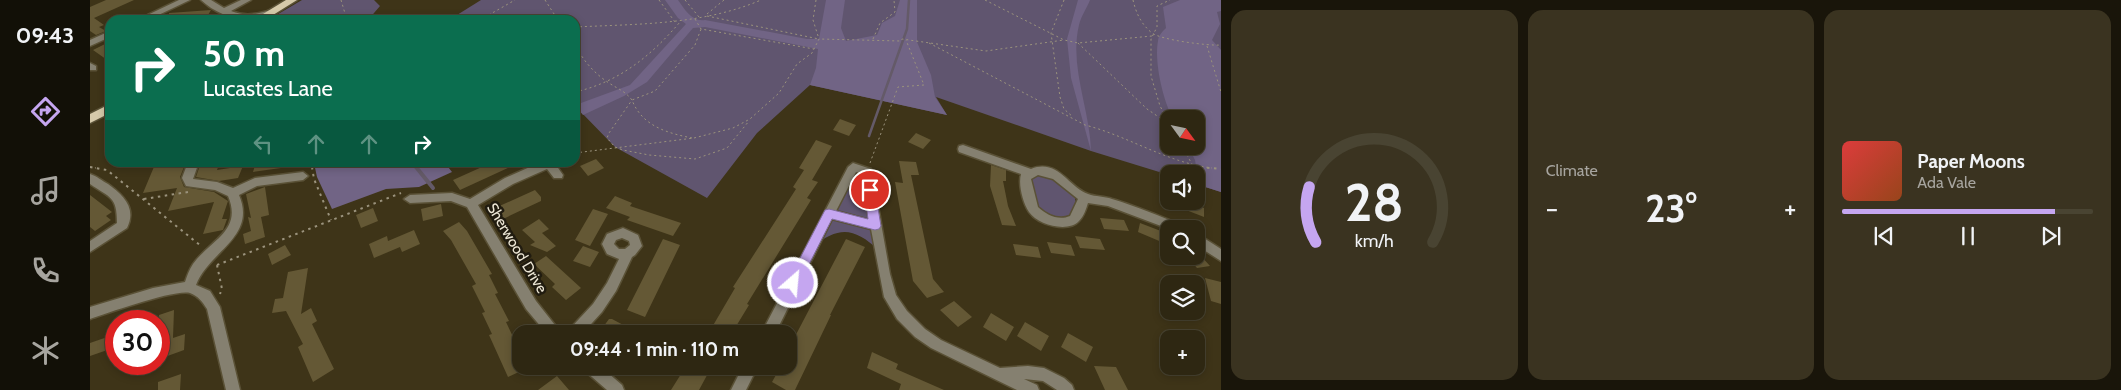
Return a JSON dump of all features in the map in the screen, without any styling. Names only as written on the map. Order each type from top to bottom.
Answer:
[{"type":"main road","points":[[266,15],[292,0]]},
{"type":"main road","points":[[90,119],[105,111]]},
{"type":"street","points":[[152,15],[186,0]]},
{"type":"street","points":[[205,0],[232,15]]},
{"type":"street","points":[[224,11],[247,0]]},
{"type":"street","points":[[263,15],[275,10]]},
{"type":"street","points":[[90,43],[105,36]]},
{"type":"street","points":[[963,149],[1028,173],[1048,172],[1057,176],[1084,198],[1109,202],[1160,221]]},
{"type":"street","points":[[192,167],[187,178],[190,183],[216,186],[233,192],[255,182],[303,176]]},
{"type":"street","points":[[471,204],[509,181],[542,167]]},
{"type":"street","points":[[553,167],[558,175]]},
{"type":"street","points":[[773,325],[853,168],[867,172],[884,274],[890,297],[902,315],[920,333],[936,344],[1032,390]]},
{"type":"street","points":[[1028,173],[1026,179],[1033,208],[1045,218],[1069,222],[1075,218],[1084,198]]},
{"type":"street","points":[[90,178],[119,198],[124,208],[123,225],[90,247]]},
{"type":"street","points":[[189,287],[200,266],[215,260],[232,235],[238,207],[233,192]]},
{"type":"street","name":"Sherwood Drive","points":[[410,198],[452,197],[471,204],[531,305],[548,325]]},
{"type":"street","points":[[829,214],[875,226]]},
{"type":"street","points":[[1205,244],[1221,256]]},
{"type":"street","points":[[582,325],[612,288],[627,254]]},
{"type":"street","points":[[90,313],[153,293],[189,287],[205,295],[213,307],[233,390]]},
{"type":"street","points":[[1000,374],[1036,371],[1052,376],[1068,390]]},
{"type":"street","points":[[600,375],[616,390]]},
{"type":"street","points":[[738,390],[746,375]]},
{"type":"path","points":[[341,0],[346,15]]},
{"type":"path","points":[[489,15],[516,0]]},
{"type":"path","points":[[545,0],[555,15]]},
{"type":"path","points":[[659,0],[675,22]]},
{"type":"path","points":[[685,0],[699,17]]},
{"type":"path","points":[[705,16],[724,0]]},
{"type":"path","points":[[580,26],[680,22],[747,6],[761,0]]},
{"type":"path","points":[[816,0],[812,20],[813,29],[819,40]]},
{"type":"path","points":[[873,39],[880,23],[895,12],[894,0]]},
{"type":"path","points":[[985,0],[1064,40],[1078,43],[1153,35],[1207,46],[1221,44]]},
{"type":"path","points":[[1064,0],[1051,33],[1060,97],[1064,109],[1085,125],[1104,130],[1191,165]]},
{"type":"path","points":[[1133,0],[1136,15],[1153,35]]},
{"type":"path","points":[[1162,110],[1151,76],[1153,35],[1157,27],[1157,6],[1170,0]]},
{"type":"path","points":[[705,16],[819,40],[873,39],[900,41],[902,39],[986,51],[1064,40]]},
{"type":"path","points":[[694,19],[701,29],[814,49]]},
{"type":"path","points":[[580,91],[598,87],[631,69],[668,37],[680,22]]},
{"type":"path","points":[[701,29],[695,45],[655,92],[632,100],[627,110],[609,130],[607,138],[615,147],[649,155],[694,158],[727,148],[750,119],[779,94],[797,64],[812,53],[819,40]]},
{"type":"path","points":[[870,162],[898,87],[924,85],[906,40]]},
{"type":"path","points":[[926,41],[1076,119]]},
{"type":"path","points":[[1078,43],[1147,109],[1160,117]]},
{"type":"path","points":[[1207,46],[1221,92]]},
{"type":"path","points":[[580,55],[608,82],[624,89],[632,100],[635,110],[649,122],[670,134],[694,138]]},
{"type":"path","points":[[580,152],[694,138],[733,128],[750,119]]},
{"type":"path","points":[[90,167],[107,170],[215,260],[222,289],[213,307]]},
{"type":"path","points":[[312,167],[314,179],[331,220]]},
{"type":"path","points":[[1205,167],[1221,169]]},
{"type":"path","points":[[144,199],[192,192],[195,184]]},
{"type":"path","points":[[215,260],[331,220],[410,190],[410,198]]},
{"type":"shaded area","points":[[302,0],[374,0],[380,6],[372,15],[276,15]]},
{"type":"shaded area","points":[[481,0],[1221,0],[1221,192],[1205,187],[1205,165],[1160,165],[1160,172],[1091,151],[936,97],[947,115],[810,85],[757,133],[707,198],[615,147],[580,111],[580,15],[457,15]]},
{"type":"shaded area","points":[[665,0],[678,0],[689,15],[696,19],[807,39],[819,39],[826,0],[845,0],[841,28],[846,41],[877,35],[882,23],[895,16],[900,0],[917,0],[917,42],[931,75],[935,97],[947,115],[810,85],[816,68],[818,49],[705,27],[693,28],[647,82],[624,96],[583,115],[580,111],[580,103],[630,85],[686,24],[678,18]]},
{"type":"shaded area","points":[[1078,0],[1090,0],[1079,25],[1077,56],[1091,151],[1071,78],[1067,39]]},
{"type":"shaded area","points":[[1180,0],[1221,0],[1221,11],[1217,12],[1220,24],[1212,40],[1221,50],[1221,192],[1205,187],[1205,165],[1196,165],[1192,155],[1205,155],[1205,110],[1169,110],[1166,102],[1160,81],[1157,59],[1159,37],[1166,28],[1163,7]]},
{"type":"shaded area","points":[[315,167],[448,167],[452,172],[419,187],[386,189],[332,209],[317,177]]},
{"type":"shaded area","points":[[853,167],[867,172],[880,251],[862,237],[846,232],[831,235],[812,247]]},
{"type":"shaded area","points":[[1034,175],[1047,175],[1074,194],[1076,203],[1068,217],[1064,219],[1052,218],[1044,214],[1039,208],[1031,180]]},
{"type":"building","points":[[106,0],[134,0],[94,18],[104,25],[99,27],[105,30],[96,35],[90,31],[90,7]]},
{"type":"building","points":[[211,10],[208,15],[169,15],[169,13]]},
{"type":"building","points":[[105,44],[105,58],[93,50]]},
{"type":"building","points":[[840,119],[856,125],[849,136],[833,130]]},
{"type":"building","points":[[916,133],[931,140],[923,149],[908,142]]},
{"type":"building","points":[[816,140],[832,146],[812,180],[818,182],[807,198],[811,200],[747,304],[749,305],[737,325],[713,325],[735,288],[733,287],[796,189],[793,187],[804,170],[799,168]]},
{"type":"building","points":[[596,159],[604,168],[588,176],[580,166]]},
{"type":"building","points":[[899,161],[916,162],[919,175],[911,175],[933,279],[944,292],[927,298],[913,281],[895,182],[903,183]]},
{"type":"building","points":[[991,165],[1006,170],[1006,181],[1003,181],[1008,206],[1016,226],[1002,225],[990,186]]},
{"type":"building","points":[[154,167],[184,167],[180,177],[184,187],[214,192],[228,201],[222,219],[227,219],[223,230],[203,234],[214,202],[168,211],[177,188],[143,193]]},
{"type":"building","points":[[218,167],[217,170],[243,167],[238,178],[219,181],[196,177],[199,168]]},
{"type":"building","points":[[254,167],[281,167],[281,168],[253,172]]},
{"type":"building","points":[[482,167],[510,167],[460,190],[453,180]]},
{"type":"building","points":[[265,187],[269,215],[261,217],[265,237],[245,244],[243,234],[251,231],[248,217],[251,218],[246,194]]},
{"type":"building","points":[[535,190],[541,197],[541,201],[503,219],[495,208]]},
{"type":"building","points":[[90,195],[112,212],[106,216],[111,220],[95,231],[90,227]]},
{"type":"building","points":[[615,196],[632,203],[630,206],[681,223],[673,236],[627,220],[630,217],[606,208]]},
{"type":"building","points":[[441,204],[443,216],[423,221],[421,209]]},
{"type":"building","points":[[373,208],[378,221],[361,228],[356,215]]},
{"type":"building","points":[[593,209],[608,214],[590,246],[575,240]]},
{"type":"building","points":[[1186,210],[1204,210],[1204,217]]},
{"type":"building","points":[[1100,218],[1124,220],[1129,231],[1104,229]]},
{"type":"building","points":[[539,219],[549,229],[542,233],[556,246],[547,252],[530,245],[535,242],[522,230]]},
{"type":"building","points":[[459,222],[467,231],[492,274],[489,275],[498,293],[495,294],[509,321],[506,322],[512,335],[512,375],[508,377],[489,335],[492,334],[482,313],[485,312],[472,286],[476,284],[451,240],[443,231]]},
{"type":"building","points":[[1140,223],[1160,231],[1160,241],[1138,232]]},
{"type":"building","points":[[414,230],[420,244],[402,252],[400,247],[374,258],[369,244],[387,236],[388,241]]},
{"type":"building","points":[[1075,236],[1100,239],[1105,250],[1080,248]]},
{"type":"building","points":[[663,239],[680,245],[645,317],[627,310]]},
{"type":"building","points":[[846,239],[865,247],[830,315],[795,390],[786,390],[772,382],[776,375],[797,375],[797,333]]},
{"type":"building","points":[[1047,242],[1071,245],[1075,256],[1051,253]]},
{"type":"building","points":[[1013,244],[1038,247],[1041,258],[1016,255]]},
{"type":"building","points":[[285,245],[291,255],[272,265],[268,254]]},
{"type":"building","points":[[583,246],[599,252],[590,267],[573,261]]},
{"type":"building","points":[[546,256],[581,288],[566,300],[552,287],[555,284],[534,264]]},
{"type":"building","points":[[1205,260],[1210,266],[1197,268],[1194,265],[1205,265]]},
{"type":"building","points":[[308,268],[301,314],[311,308],[317,321],[312,324],[334,369],[313,382],[298,347],[303,344],[286,311],[272,313],[275,299],[283,298],[288,272]]},
{"type":"building","points":[[1205,278],[1221,282],[1221,304],[1211,301]]},
{"type":"building","points":[[954,301],[972,317],[958,327],[940,310]]},
{"type":"building","points":[[174,310],[173,338],[185,334],[184,350],[170,355],[170,311]]},
{"type":"building","points":[[991,313],[1014,327],[1006,341],[983,327]]},
{"type":"building","points":[[609,319],[612,319],[623,325],[605,325]]},
{"type":"building","points":[[1025,322],[1049,336],[1041,351],[1017,336]]},
{"type":"building","points":[[1068,333],[1093,347],[1086,362],[1061,347]]},
{"type":"building","points":[[105,338],[105,351],[90,356],[90,343]]},
{"type":"building","points":[[872,352],[898,364],[896,369],[944,390],[899,390],[901,384],[867,368]]},
{"type":"building","points":[[1094,366],[1116,367],[1128,390],[1105,390]]},
{"type":"building","points":[[181,374],[180,390],[158,390],[158,382]]},
{"type":"building","points":[[680,375],[707,375],[699,390],[671,390]]},
{"type":"building","points":[[557,376],[569,390],[538,390]]},
{"type":"waterway","points":[[869,136],[907,29],[909,0]]},
{"type":"waterway","points":[[416,167],[433,188]]},
{"type":"route","points":[[793,283],[829,214],[875,226],[870,190]]}]
